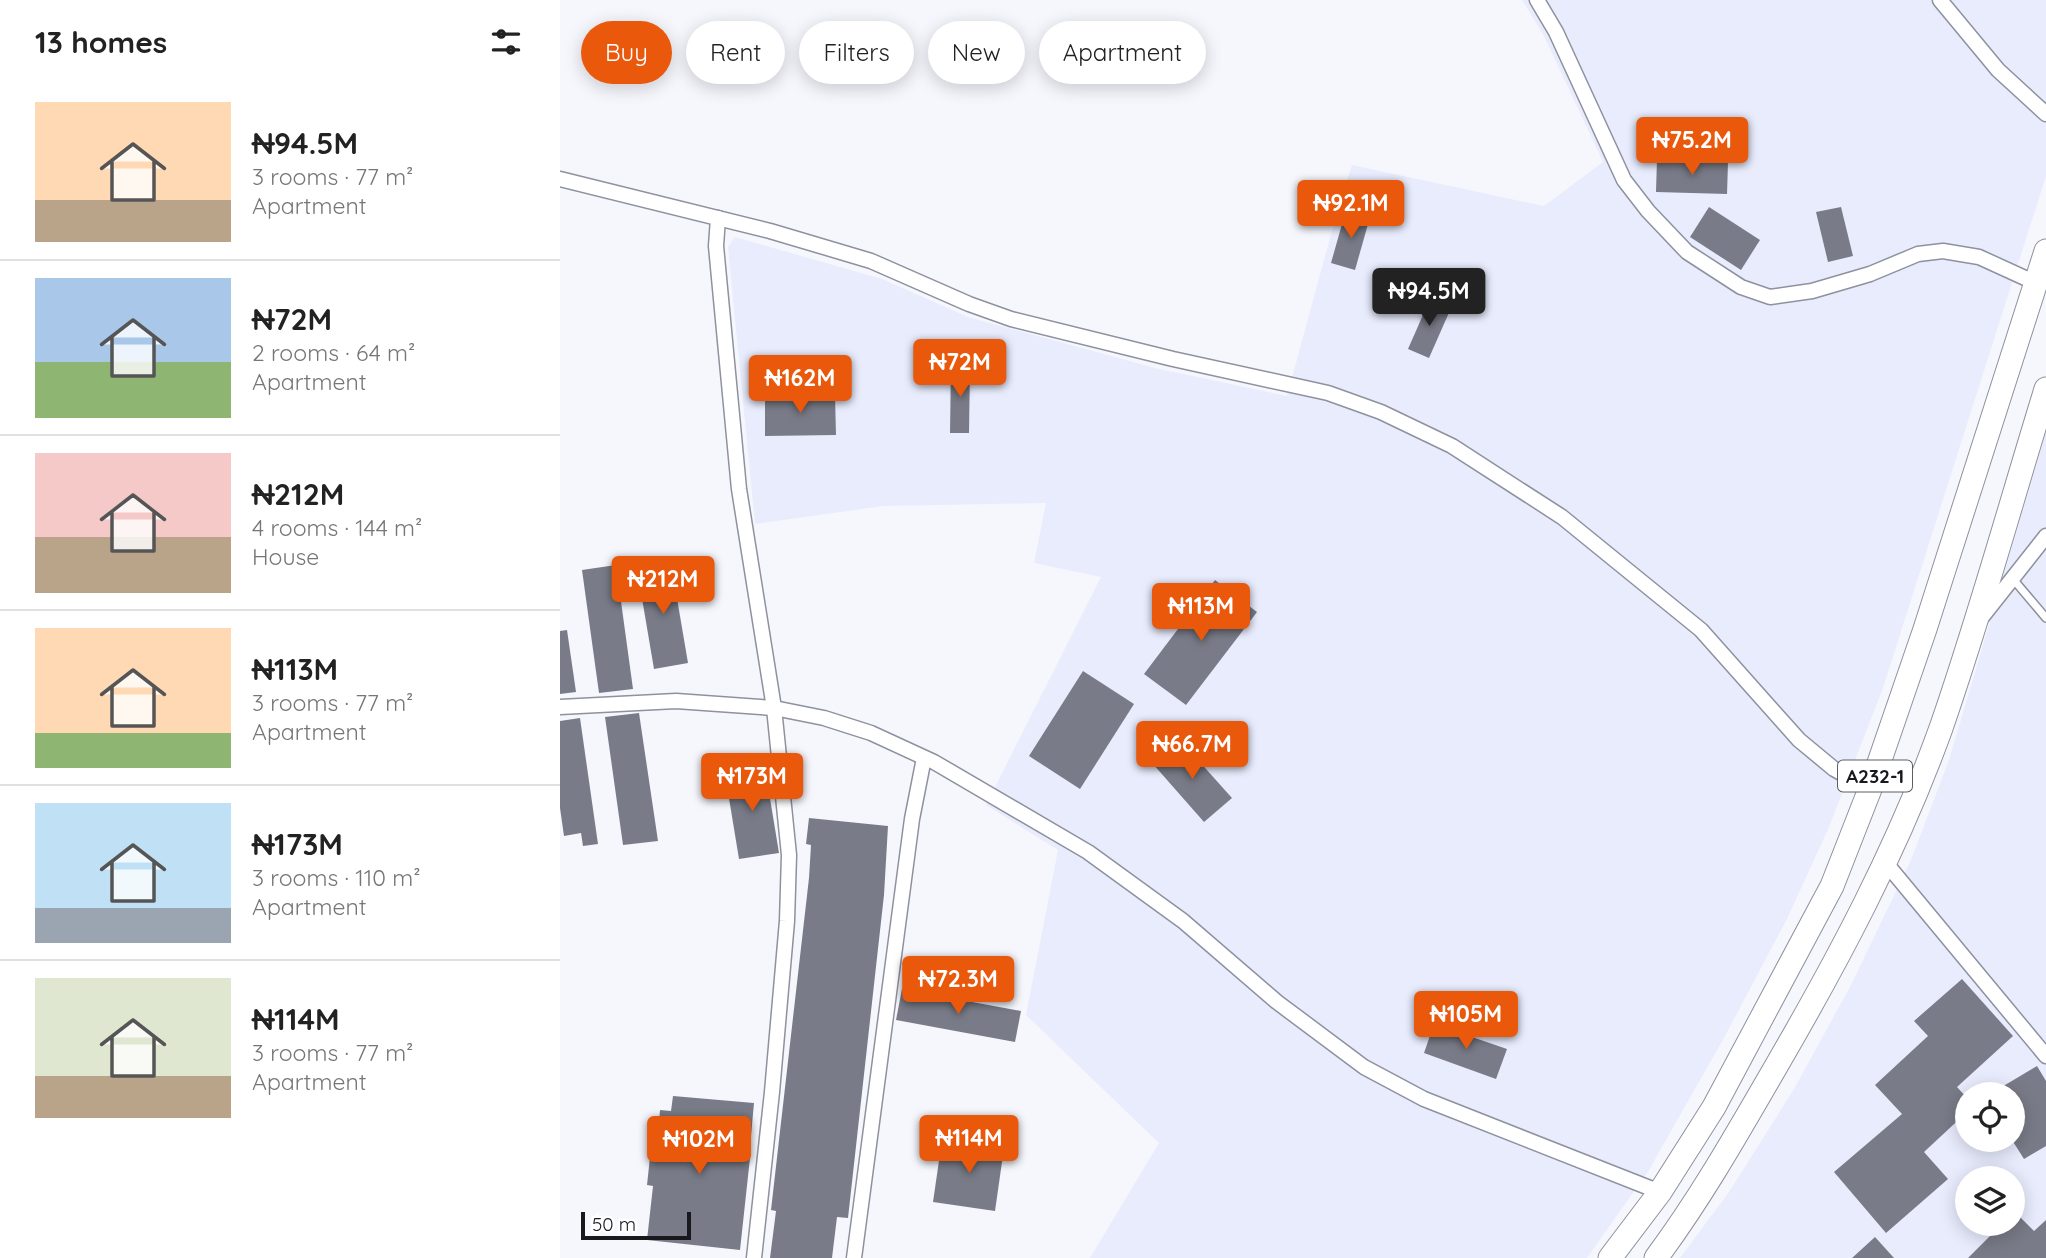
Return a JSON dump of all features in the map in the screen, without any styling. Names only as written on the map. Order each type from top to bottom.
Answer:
[{"type":"highway","name":"A232-1","points":[[1610,1258],[1660,1192],[1714,1107],[1832,886],[1870,789],[1926,629],[2046,251]]},
{"type":"highway","name":"A232-1","points":[[1656,1258],[1732,1142],[1797,1031],[1853,931],[1885,862],[1940,730],[1975,626],[2046,389]]},
{"type":"street","points":[[1537,0],[1556,32],[1624,180],[1648,211],[1687,252],[1741,287],[1770,297],[1812,291],[1870,274],[1918,254],[1943,251],[1979,257],[2036,283]]},
{"type":"street","points":[[1940,0],[1998,69],[2046,114]]},
{"type":"street","points":[[560,178],[770,231],[871,261],[968,304],[1011,319],[1328,393],[1381,412],[1452,446],[1562,517],[1648,584],[1701,630],[1799,740],[1834,769],[1870,789]]},
{"type":"street","points":[[718,218],[716,246],[739,489],[774,708],[789,855],[787,921],[754,1258]]},
{"type":"street","points":[[1975,626],[2046,536]]},
{"type":"street","points":[[560,708],[676,701],[774,708],[824,718],[871,733],[924,758],[1088,852],[1182,921],[1277,1002],[1364,1067],[1424,1099],[1660,1192]]},
{"type":"street","points":[[854,1258],[912,819],[924,758]]},
{"type":"street","points":[[1885,862],[2046,1056]]},
{"type":"lane","points":[[2012,579],[2046,618]]},
{"type":"shaded area","points":[[1522,0],[2046,0],[2046,176],[1883,688],[1829,827],[1787,919],[1649,1170],[1587,1258],[1090,1258],[1159,1143],[1026,1015],[1058,850],[986,805],[1101,577],[1034,563],[1046,503],[883,506],[755,524],[728,247],[735,237],[882,279],[968,317],[1155,368],[1287,396],[1352,165],[1544,206],[1603,162],[1544,36]]},
{"type":"shaded area","points":[[2046,432],[2046,1258],[1680,1258],[1729,1192],[1794,1089],[1851,985],[1911,860],[1949,760]]},
{"type":"building","points":[[1657,159],[1728,162],[1727,194],[1656,192]]},
{"type":"building","points":[[1709,207],[1760,240],[1741,270],[1690,237]]},
{"type":"building","points":[[1841,207],[1853,256],[1828,262],[1816,212]]},
{"type":"building","points":[[1346,210],[1370,217],[1355,270],[1331,263]]},
{"type":"building","points":[[1430,299],[1451,308],[1429,358],[1408,349]]},
{"type":"building","points":[[951,364],[970,364],[969,433],[950,433]]},
{"type":"building","points":[[765,395],[835,395],[836,435],[765,436]]},
{"type":"building","points":[[671,563],[688,663],[654,669],[637,569]]},
{"type":"building","points":[[616,565],[633,689],[599,693],[582,570]]},
{"type":"building","points":[[1215,580],[1257,612],[1186,705],[1144,674]]},
{"type":"building","points":[[567,630],[576,692],[560,694],[560,631]]},
{"type":"building","points":[[1083,671],[1134,704],[1080,789],[1029,756]]},
{"type":"building","points":[[639,713],[658,841],[623,845],[605,717]]},
{"type":"building","points":[[580,718],[598,844],[583,846],[581,833],[564,836],[560,808],[560,721]]},
{"type":"building","points":[[1180,740],[1232,798],[1204,822],[1153,764]]},
{"type":"building","points":[[765,768],[779,853],[739,859],[725,774]]},
{"type":"building","points":[[809,818],[888,826],[884,895],[848,1218],[837,1217],[832,1258],[770,1258],[776,1211],[771,1210],[809,878],[811,845],[806,844]]},
{"type":"building","points":[[1962,979],[2013,1036],[1962,1082],[1955,1082],[1955,1123],[1924,1152],[1948,1179],[1886,1233],[1834,1172],[1902,1114],[1875,1085],[1928,1036],[1914,1021]]},
{"type":"building","points":[[902,989],[1021,1011],[1015,1042],[896,1020]]},
{"type":"building","points":[[1434,1024],[1507,1049],[1496,1079],[1424,1053]]},
{"type":"building","points":[[2037,1066],[2046,1081],[2046,1146],[2024,1159],[2020,1152],[2025,1152],[2025,1082],[2010,1082]]},
{"type":"building","points":[[673,1096],[754,1103],[751,1136],[684,1130],[682,1151],[750,1158],[740,1250],[647,1240],[653,1186],[647,1185],[651,1148],[657,1149],[660,1110],[671,1111]]},
{"type":"building","points":[[942,1140],[1004,1148],[995,1211],[933,1202]]},
{"type":"building","points":[[2046,1220],[2046,1258],[1968,1258],[1990,1236],[2025,1236],[2025,1222],[2034,1231]]},
{"type":"building","points":[[1875,1237],[1894,1258],[1852,1258]]}]
